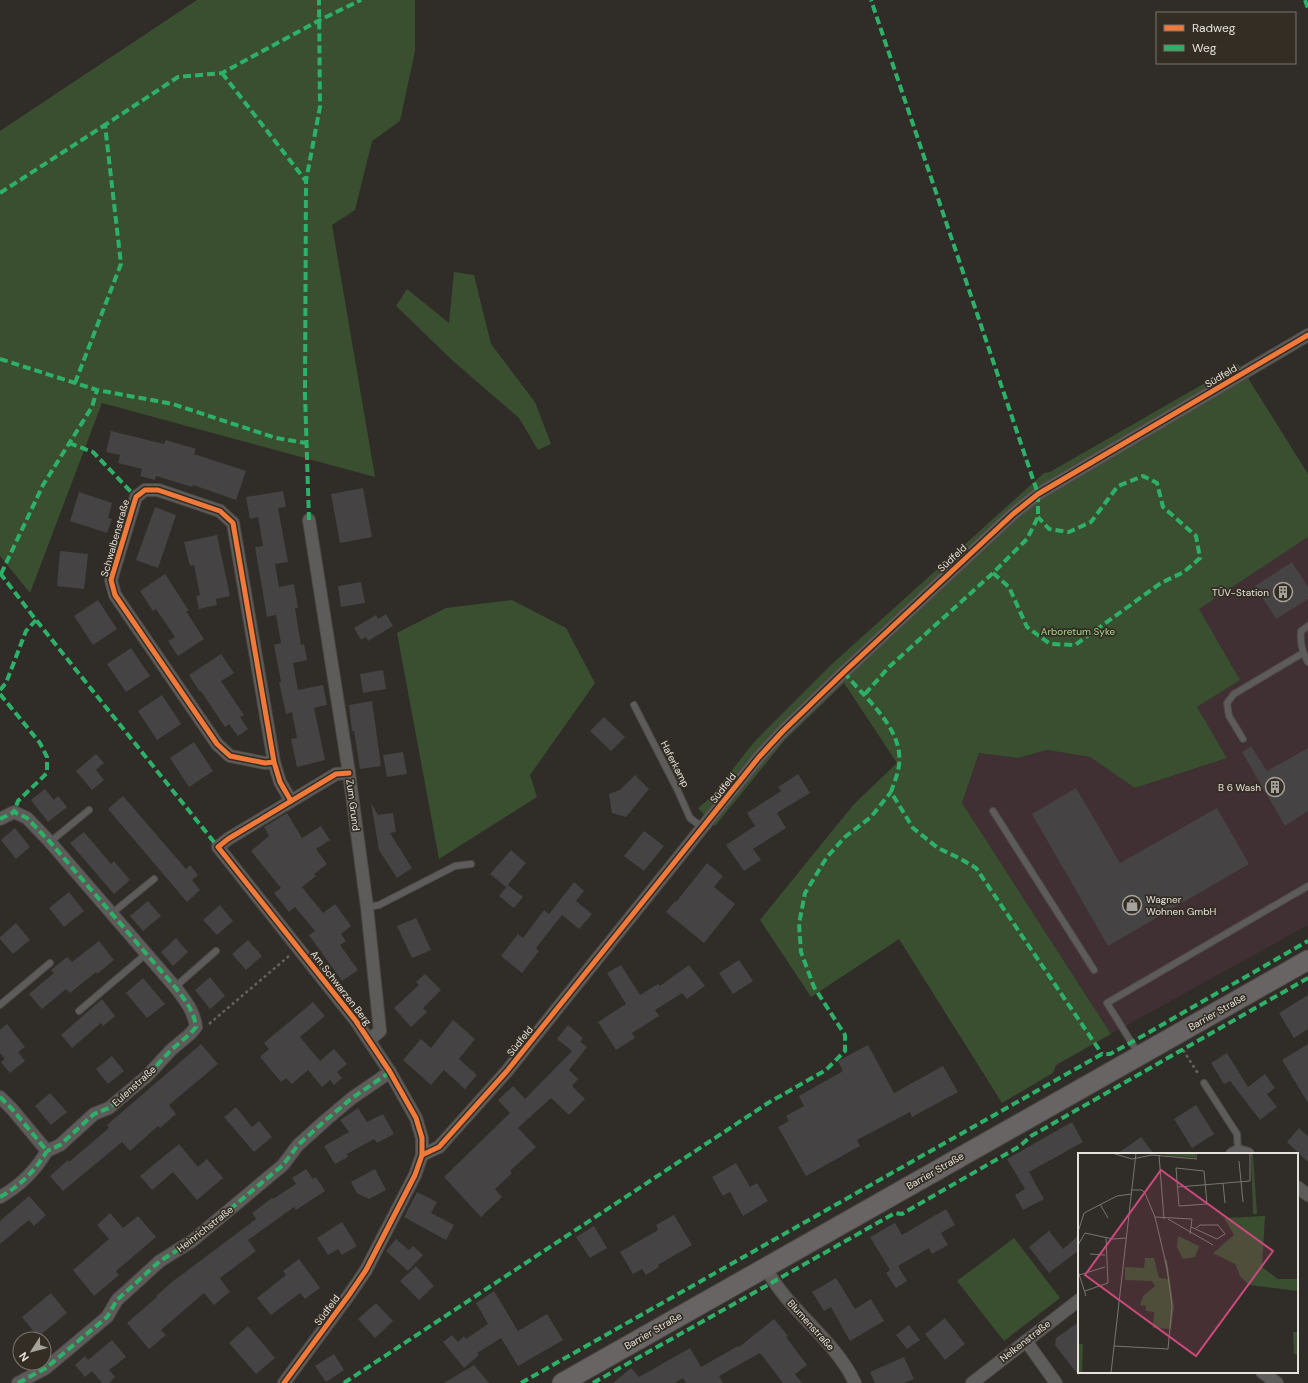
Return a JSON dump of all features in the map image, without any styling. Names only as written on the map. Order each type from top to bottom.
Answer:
[{"type":"main road","name":"Barrier Straße","points":[[562,1383],[1308,960]]},
{"type":"street","name":"Südfeld","points":[[284,1383],[366,1270],[415,1175],[422,1155],[439,1147],[507,1071],[759,757],[783,731],[1013,514],[1038,494],[1308,335]]},
{"type":"street","name":"Schwalbenstraße","points":[[274,762],[265,763],[230,756],[217,744],[115,595],[110,580],[136,497],[145,490],[158,490],[220,511],[232,523],[274,762],[280,782],[291,801]]},
{"type":"street","name":"Zum Grund","points":[[309,520],[349,773],[366,907],[380,1031],[369,1040]]},
{"type":"street","points":[[291,801],[336,774],[349,773]]},
{"type":"street","name":"Am Schwarzen Berg","points":[[291,801],[228,839],[218,847],[299,948],[369,1040],[390,1072],[416,1118],[422,1138],[422,1155]]},
{"type":"street","points":[[0,819],[14,812],[27,818],[50,842],[187,1002],[195,1016],[196,1027]]},
{"type":"street","name":"Eulenstraße","points":[[47,1151],[60,1145],[94,1114],[109,1108],[147,1076],[171,1050],[196,1027]]},
{"type":"street","name":"Heinrichstraße","points":[[18,1383],[46,1368],[106,1317],[117,1300],[160,1261],[192,1241],[283,1165],[298,1145],[327,1119],[352,1098],[390,1072]]},
{"type":"street","points":[[0,1097],[47,1151],[37,1166],[23,1182],[0,1197]]},
{"type":"street","points":[[1298,1189],[1308,1195]]},
{"type":"street","name":"Blumenstraße","points":[[766,1268],[773,1282],[849,1369],[855,1383]]},
{"type":"street","name":"Nelkenstraße","points":[[972,1383],[1078,1301]]},
{"type":"street","points":[[1026,1341],[1056,1383]]},
{"type":"street","points":[[1263,1373],[1278,1383]]},
{"type":"lane","points":[[1308,626],[1301,631],[1300,641],[1303,653],[1308,662]]},
{"type":"lane","points":[[1243,739],[1230,716],[1227,703],[1234,694],[1303,653]]},
{"type":"lane","name":"Haferkamp","points":[[634,705],[678,791],[690,818],[703,828]]},
{"type":"lane","points":[[50,842],[89,810]]},
{"type":"lane","points":[[993,811],[1094,970]]},
{"type":"lane","points":[[366,907],[379,905],[455,866],[471,864]]},
{"type":"lane","points":[[111,914],[154,879]]},
{"type":"lane","points":[[1140,1056],[1106,1003],[1308,886]]},
{"type":"lane","points":[[175,987],[216,951]]},
{"type":"lane","points":[[79,1011],[146,954]]},
{"type":"lane","points":[[0,1005],[50,963]]},
{"type":"lane","points":[[1204,1083],[1237,1134],[1239,1153]]},
{"type":"path","points":[[196,1027],[207,1025],[299,948]]},
{"type":"path","points":[[1183,1050],[1204,1083]]},
{"type":"shaded area","points":[[1308,537],[1308,925],[1111,1034],[962,803],[979,753],[1018,758],[1047,750],[1090,757],[1135,788],[1227,758],[1197,707],[1240,680],[1198,609]]},
{"type":"green space","points":[[197,0],[415,0],[415,51],[400,121],[372,141],[355,210],[332,225],[375,477],[102,403],[30,593],[0,556],[0,131]]},
{"type":"green space","points":[[454,272],[474,275],[491,344],[535,402],[551,444],[538,450],[519,418],[452,360],[396,306],[407,289],[449,323]]},
{"type":"green space","name":"Arboretum Syke","points":[[1238,364],[1308,474],[1308,537],[1199,609],[1240,680],[1197,707],[1227,758],[1135,788],[1090,757],[1047,750],[1018,758],[979,753],[962,803],[1111,1034],[1056,1065],[1053,1073],[1002,1103],[899,939],[811,997],[760,920],[854,804],[897,763],[844,683],[784,741],[715,826],[698,808],[709,799],[755,741],[832,664],[1044,473],[1050,472]]},
{"type":"green space","points":[[512,600],[566,628],[595,683],[530,775],[537,797],[439,859],[397,633],[446,608]]},
{"type":"green space","points":[[1014,1238],[1060,1298],[1004,1341],[957,1281]]},
{"type":"building","points":[[111,431],[164,444],[166,440],[196,449],[194,454],[246,471],[236,500],[193,485],[192,487],[156,476],[155,480],[140,476],[142,469],[118,463],[120,455],[106,452]]},
{"type":"building","points":[[363,488],[372,537],[340,543],[331,494]]},
{"type":"building","points":[[283,491],[286,507],[278,508],[288,562],[275,564],[279,587],[294,584],[298,608],[295,608],[301,645],[304,644],[307,660],[293,663],[298,690],[323,685],[327,705],[314,708],[325,760],[297,767],[291,739],[297,738],[292,712],[286,714],[279,682],[281,682],[274,645],[281,643],[276,615],[267,617],[255,547],[263,546],[258,517],[250,519],[246,497]]},
{"type":"building","points":[[79,492],[112,503],[108,518],[112,519],[107,533],[70,521]]},
{"type":"building","points":[[155,507],[176,515],[158,568],[136,560]]},
{"type":"building","points":[[217,535],[230,596],[216,599],[217,605],[199,609],[196,596],[200,595],[194,565],[190,566],[184,542]]},
{"type":"building","points":[[60,551],[88,554],[84,589],[57,586]]},
{"type":"building","name":"TÜV-Station","points":[[1292,562],[1308,587],[1308,599],[1276,619],[1255,586]]},
{"type":"building","points":[[165,574],[189,611],[186,611],[204,639],[178,656],[168,641],[175,637],[156,609],[153,611],[140,591]]},
{"type":"building","points":[[361,582],[365,603],[341,607],[338,586]]},
{"type":"building","points":[[98,600],[117,629],[93,645],[74,616]]},
{"type":"building","points":[[386,614],[393,626],[368,641],[366,637],[361,640],[354,628],[376,615],[378,619]]},
{"type":"building","points":[[131,648],[150,676],[126,692],[107,664]]},
{"type":"building","points":[[221,654],[234,673],[221,681],[244,715],[240,717],[248,729],[238,736],[229,724],[225,727],[189,675]]},
{"type":"building","points":[[383,670],[386,689],[363,693],[360,674]]},
{"type":"building","points":[[162,695],[181,724],[157,740],[138,711]]},
{"type":"building","points":[[372,701],[381,766],[360,769],[354,731],[352,731],[349,705]]},
{"type":"building","points":[[604,717],[625,737],[611,751],[590,731]]},
{"type":"building","points":[[194,742],[213,771],[189,787],[170,758]]},
{"type":"building","points":[[1251,746],[1267,771],[1308,748],[1308,811],[1285,826],[1242,752]]},
{"type":"building","points":[[403,752],[407,774],[387,777],[383,755]]},
{"type":"building","points":[[96,754],[104,763],[96,770],[104,780],[92,790],[76,771]]},
{"type":"building","points":[[798,774],[810,793],[777,813],[786,828],[753,849],[761,860],[744,871],[726,845],[755,826],[747,813],[781,791],[778,787]]},
{"type":"building","points":[[635,775],[649,789],[626,817],[612,813],[609,794],[620,790]]},
{"type":"building","name":"Wagner Wohnen GmbH","points":[[1076,788],[1120,863],[1217,808],[1249,864],[1108,946],[1032,814]]},
{"type":"building","points":[[45,789],[54,800],[58,796],[67,807],[48,822],[31,800]]},
{"type":"building","points":[[123,796],[186,869],[190,865],[198,875],[192,880],[200,890],[187,902],[108,809]]},
{"type":"building","points":[[371,803],[378,815],[393,813],[396,832],[390,833],[412,868],[397,878],[379,850]]},
{"type":"building","points":[[287,813],[302,838],[321,826],[330,840],[316,849],[327,864],[314,874],[316,876],[302,887],[323,913],[335,904],[351,926],[341,934],[346,941],[340,945],[358,970],[342,981],[309,935],[315,931],[295,907],[289,912],[274,893],[281,888],[251,851],[269,836],[264,827]]},
{"type":"building","points":[[15,828],[30,847],[16,859],[1,840]]},
{"type":"building","points":[[644,831],[664,846],[644,871],[624,856]]},
{"type":"building","points":[[84,832],[111,864],[114,861],[130,880],[114,894],[70,843]]},
{"type":"building","points":[[511,850],[526,863],[506,887],[490,874]]},
{"type":"building","points":[[707,863],[723,876],[714,887],[735,904],[704,943],[666,912],[675,901],[676,902]]},
{"type":"building","points":[[574,882],[584,891],[576,901],[592,914],[579,929],[562,915],[536,948],[539,951],[522,973],[501,956],[518,934],[523,938],[544,910],[549,914]]},
{"type":"building","points":[[508,885],[523,897],[514,908],[499,896]]},
{"type":"building","points":[[69,892],[84,911],[64,927],[49,908]]},
{"type":"building","points":[[148,901],[161,916],[143,931],[130,916]]},
{"type":"building","points":[[220,905],[233,921],[217,935],[203,920]]},
{"type":"building","points":[[416,918],[431,950],[412,958],[397,926]]},
{"type":"building","points":[[16,923],[30,940],[13,954],[0,939],[0,937]]},
{"type":"building","points":[[176,938],[188,952],[173,966],[161,952]]},
{"type":"building","points":[[248,940],[262,956],[246,970],[232,954]]},
{"type":"building","points":[[99,941],[114,960],[97,974],[96,972],[70,993],[66,989],[42,1009],[29,994],[54,973],[51,970],[67,957],[72,962]]},
{"type":"building","points":[[739,960],[753,981],[733,994],[719,973]]},
{"type":"building","points":[[621,965],[640,995],[658,984],[660,986],[689,965],[705,986],[687,999],[682,993],[655,1010],[659,1016],[632,1033],[635,1038],[616,1050],[598,1022],[626,1004],[607,973]]},
{"type":"building","points":[[425,974],[441,990],[423,1008],[427,1012],[411,1027],[394,1008],[419,985],[416,982]]},
{"type":"building","points":[[210,977],[225,996],[210,1009],[195,990]]},
{"type":"building","points":[[143,978],[165,1004],[147,1018],[126,993]]},
{"type":"building","points":[[1308,995],[1308,1029],[1294,1038],[1279,1013]]},
{"type":"building","points":[[102,999],[115,1016],[103,1026],[101,1023],[72,1048],[61,1035]]},
{"type":"building","points":[[313,1002],[325,1016],[300,1037],[320,1061],[334,1049],[347,1064],[337,1072],[342,1078],[334,1085],[330,1080],[322,1087],[308,1070],[292,1084],[286,1078],[281,1082],[260,1057],[269,1049],[264,1043]]},
{"type":"building","points":[[453,1020],[475,1039],[459,1059],[477,1075],[465,1089],[444,1070],[431,1085],[403,1060],[421,1039],[431,1048]]},
{"type":"building","points":[[7,1024],[25,1047],[18,1052],[25,1061],[10,1073],[1,1062],[5,1059],[0,1053],[0,1030]]},
{"type":"building","points":[[568,1025],[583,1038],[580,1042],[587,1047],[569,1070],[578,1079],[572,1086],[585,1099],[569,1115],[551,1098],[518,1128],[536,1147],[510,1171],[512,1173],[495,1189],[502,1197],[481,1217],[444,1177],[510,1113],[498,1100],[513,1086],[525,1099],[572,1051],[557,1039]]},
{"type":"building","points":[[201,1044],[218,1064],[169,1105],[176,1114],[160,1128],[158,1126],[130,1151],[122,1142],[63,1191],[50,1176],[109,1128],[107,1125]]},
{"type":"building","points":[[1308,1044],[1308,1103],[1282,1060]]},
{"type":"building","points":[[868,1045],[894,1093],[943,1066],[958,1092],[912,1117],[910,1112],[857,1140],[860,1146],[806,1176],[778,1127],[789,1121],[786,1116],[804,1106],[799,1096],[843,1071],[838,1061]]},
{"type":"building","points":[[1227,1053],[1248,1087],[1265,1074],[1275,1088],[1267,1094],[1277,1107],[1260,1120],[1230,1081],[1224,1084],[1211,1063]]},
{"type":"building","points":[[112,1056],[124,1071],[108,1084],[96,1069]]},
{"type":"building","points":[[50,1093],[67,1112],[51,1125],[35,1106]]},
{"type":"building","points":[[1196,1105],[1214,1134],[1192,1148],[1174,1119]]},
{"type":"building","points":[[236,1107],[252,1127],[259,1121],[272,1137],[254,1152],[224,1117]]},
{"type":"building","points":[[358,1108],[367,1122],[383,1114],[394,1134],[377,1143],[374,1139],[347,1154],[348,1157],[335,1164],[324,1146],[349,1132],[340,1120]]},
{"type":"building","points":[[1072,1122],[1083,1142],[1029,1172],[1044,1199],[1023,1210],[1015,1195],[1025,1189],[1007,1159]]},
{"type":"building","points":[[1299,1128],[1308,1136],[1308,1162],[1287,1142]]},
{"type":"building","points":[[1141,1137],[1153,1153],[1118,1153]]},
{"type":"building","points":[[179,1144],[198,1167],[207,1159],[223,1178],[197,1200],[173,1172],[152,1190],[140,1176]]},
{"type":"building","points":[[736,1163],[750,1187],[757,1183],[768,1201],[743,1216],[730,1192],[723,1196],[712,1177]]},
{"type":"building","points":[[306,1169],[313,1179],[316,1177],[325,1191],[296,1210],[294,1207],[248,1240],[256,1251],[220,1278],[230,1292],[214,1305],[204,1293],[161,1330],[166,1335],[149,1349],[127,1323],[172,1282],[256,1219],[252,1213],[272,1198],[273,1199],[296,1184],[292,1178]]},
{"type":"building","points":[[375,1169],[386,1190],[369,1199],[357,1193],[351,1182]]},
{"type":"building","points":[[417,1192],[437,1202],[431,1213],[454,1225],[446,1240],[404,1217]]},
{"type":"building","points":[[29,1196],[46,1215],[34,1226],[29,1220],[0,1244],[0,1221]]},
{"type":"building","points":[[946,1209],[955,1225],[941,1233],[948,1245],[932,1254],[929,1248],[898,1266],[907,1281],[896,1288],[886,1273],[890,1270],[870,1237],[895,1223],[902,1235]]},
{"type":"building","points":[[110,1213],[123,1228],[138,1216],[156,1237],[116,1271],[119,1275],[94,1296],[73,1270],[109,1239],[97,1225]]},
{"type":"building","points":[[674,1215],[692,1245],[658,1265],[659,1267],[646,1275],[642,1269],[633,1274],[620,1252],[658,1230],[656,1225]]},
{"type":"building","points":[[342,1222],[357,1246],[342,1255],[338,1249],[328,1255],[317,1238]]},
{"type":"building","points":[[594,1226],[607,1248],[590,1258],[576,1237]]},
{"type":"building","points":[[1049,1231],[1063,1249],[1078,1236],[1078,1251],[1049,1273],[1029,1247]]},
{"type":"building","points":[[396,1239],[409,1250],[413,1246],[423,1255],[408,1271],[386,1251]]},
{"type":"building","points":[[299,1259],[320,1288],[305,1299],[300,1293],[271,1315],[257,1298],[286,1275],[283,1271]]},
{"type":"building","points":[[416,1266],[434,1286],[419,1300],[400,1281]]},
{"type":"building","points":[[836,1278],[855,1309],[871,1299],[884,1321],[850,1341],[831,1307],[824,1311],[812,1292]]},
{"type":"building","points":[[494,1291],[518,1331],[547,1314],[563,1340],[518,1366],[501,1338],[477,1353],[479,1355],[464,1368],[443,1342],[452,1335],[458,1342],[464,1336],[466,1339],[488,1324],[476,1303]]},
{"type":"building","points":[[51,1293],[67,1313],[45,1331],[33,1331],[22,1317]]},
{"type":"building","points":[[376,1303],[393,1321],[375,1338],[358,1319]]},
{"type":"building","points":[[945,1318],[965,1344],[945,1360],[925,1334]]},
{"type":"building","points":[[774,1319],[788,1336],[786,1337],[807,1365],[795,1374],[802,1383],[783,1383],[760,1353],[719,1376],[723,1383],[686,1383],[683,1378],[675,1383],[613,1383],[631,1368],[639,1377],[690,1348],[701,1367],[738,1346],[739,1347]]},
{"type":"building","points":[[1078,1323],[1079,1376],[1055,1345],[1056,1338]]},
{"type":"building","points":[[909,1325],[920,1340],[907,1349],[896,1335]]},
{"type":"building","points":[[248,1326],[275,1358],[256,1374],[229,1343]]},
{"type":"building","points":[[112,1340],[126,1357],[109,1370],[115,1377],[109,1383],[102,1383],[92,1371],[85,1377],[75,1365],[85,1356],[88,1360]]},
{"type":"building","points":[[334,1354],[344,1370],[326,1382],[315,1366]]},
{"type":"building","points":[[904,1357],[914,1379],[904,1383],[875,1383],[870,1372]]},
{"type":"building","points":[[474,1365],[489,1383],[444,1383]]},
{"type":"marked path","points":[[309,520],[305,395],[306,181],[320,107],[319,0]]},
{"type":"marked path","points":[[75,383],[121,264],[105,125],[178,77],[222,73],[320,20],[361,0]]},
{"type":"marked path","points":[[865,694],[889,667],[993,573],[1027,539],[1038,517],[1038,494],[871,0]]},
{"type":"marked path","points":[[1305,0],[1308,8]]},
{"type":"marked path","points":[[222,73],[306,181]]},
{"type":"marked path","points":[[0,193],[105,125]]},
{"type":"marked path","points":[[0,359],[97,390],[173,404],[276,438],[306,443]]},
{"type":"marked path","points":[[1,574],[43,485],[92,407],[97,390]]},
{"type":"marked path","points":[[69,443],[93,452],[136,497]]},
{"type":"marked path","points":[[993,573],[1009,587],[1027,627],[1050,644],[1075,645],[1161,583],[1184,572],[1200,558],[1196,536],[1163,507],[1157,483],[1143,476],[1118,486],[1091,522],[1069,532],[1049,529],[1038,517]]},
{"type":"marked path","points":[[0,573],[218,847]]},
{"type":"marked path","points":[[0,690],[6,683],[26,631],[36,620]]},
{"type":"marked path","points":[[844,672],[881,714],[895,739],[899,751],[899,765],[891,792],[913,828],[938,848],[976,868],[1102,1054]]},
{"type":"marked path","points":[[0,694],[40,743],[47,757],[47,773],[18,801],[14,812]]},
{"type":"marked path","points":[[344,1383],[768,1103],[826,1070],[845,1051],[845,1035],[814,987],[801,952],[799,924],[805,893],[827,857],[845,837],[871,817],[891,792]]},
{"type":"marked path","points":[[0,819],[14,812],[27,818],[50,842],[175,987],[186,1001],[195,1021],[196,1027],[171,1050],[147,1076],[109,1108],[94,1114],[60,1145],[47,1151]]},
{"type":"marked path","points":[[521,1383],[1102,1054],[1110,1054],[1132,1042],[1308,941]]},
{"type":"marked path","points":[[593,1383],[895,1213],[902,1214],[1020,1146],[1031,1136],[1308,978]]},
{"type":"marked path","points":[[18,1383],[46,1368],[107,1317],[117,1300],[160,1261],[192,1241],[283,1165],[298,1145],[327,1119],[352,1098],[390,1072]]},
{"type":"marked path","points":[[0,1097],[47,1151]]},
{"type":"marked path","points":[[0,1197],[14,1188],[26,1177],[47,1151]]},
{"type":"cycle path","points":[[422,1155],[439,1147],[507,1071],[759,757],[783,731],[844,672],[1013,514],[1038,494],[1308,335]]},
{"type":"cycle path","points":[[274,762],[265,763],[230,756],[217,744],[115,595],[111,580],[136,497],[145,490],[158,490],[220,511],[233,523],[274,762],[280,782],[291,801]]},
{"type":"cycle path","points":[[284,1383],[366,1270],[415,1175],[422,1155],[422,1138],[416,1118],[390,1072],[356,1021],[218,847],[228,839],[336,774],[349,773]]},
{"type":"place","name":"TÜV-Station","points":[[1283,592]]},
{"type":"place","name":"B 6 Wash","points":[[1275,787]]},
{"type":"place","name":"Wagner Wohnen GmbH","points":[[1132,905]]}]
